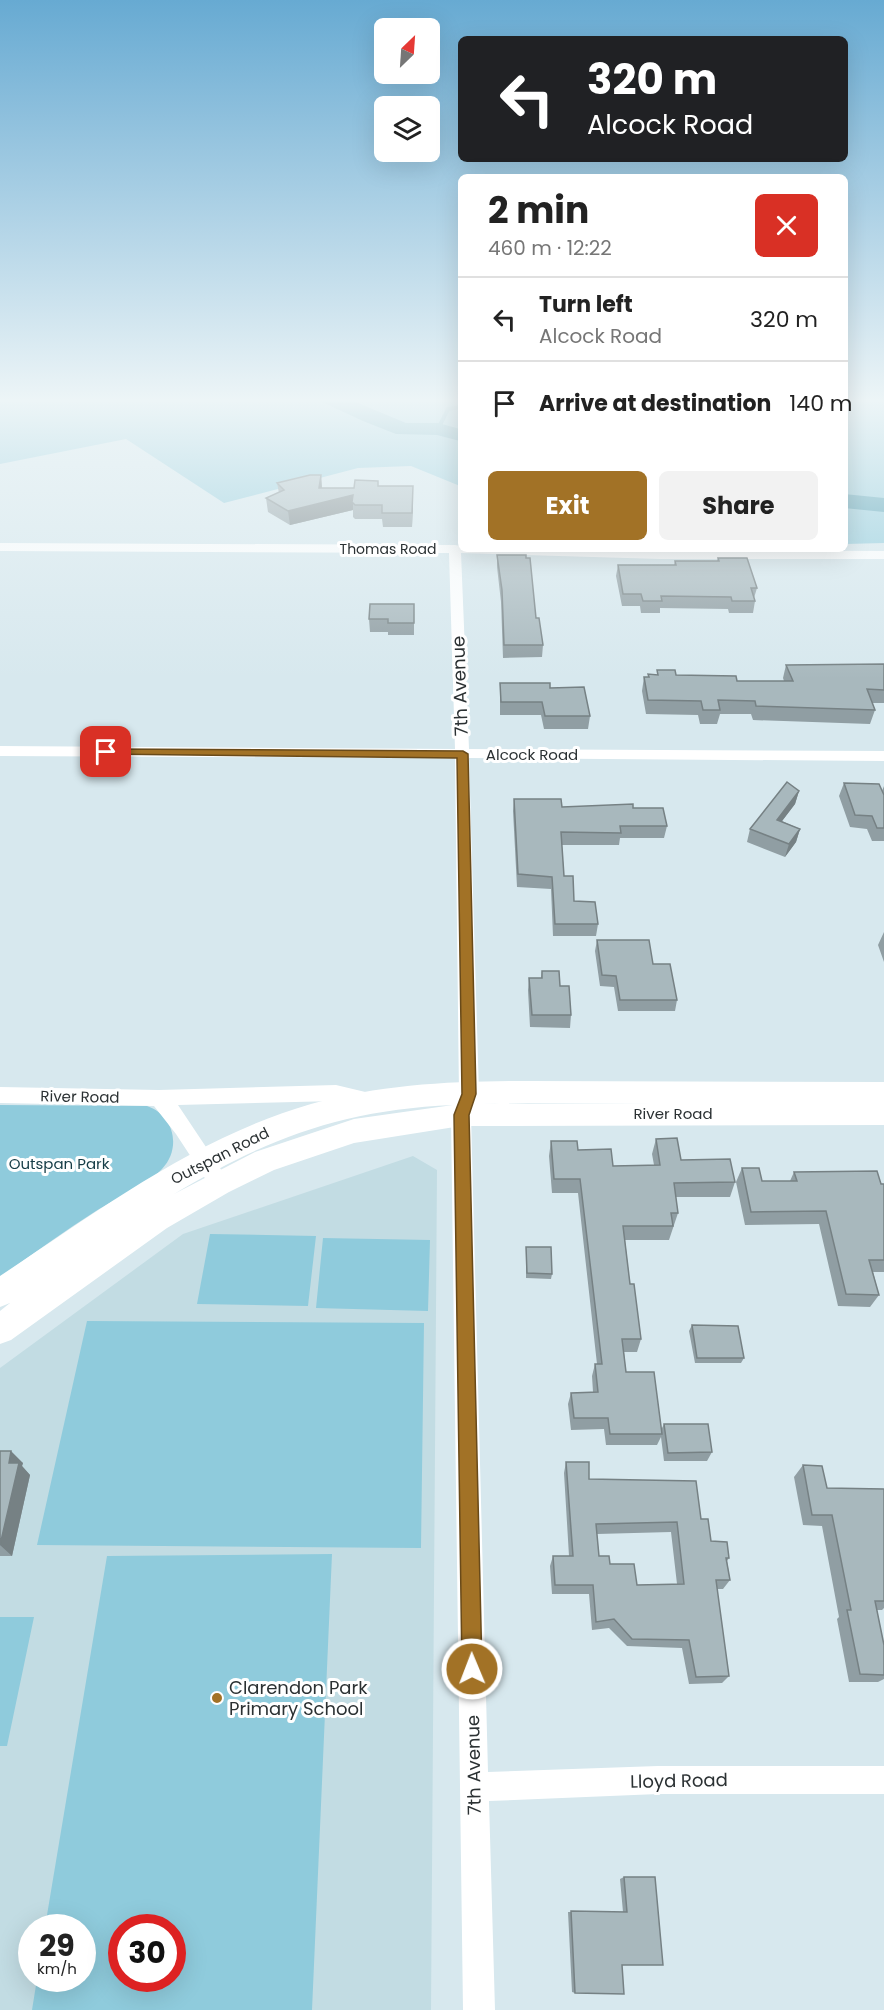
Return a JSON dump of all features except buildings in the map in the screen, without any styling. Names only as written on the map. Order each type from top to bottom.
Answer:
[{"type":"main road","name":"River Road","points":[[465,1104],[864,1107],[884,1093]]},
{"type":"main road","name":"Outspan Road","points":[[0,1329],[157,1219],[211,1172],[270,1130],[319,1114],[373,1102],[465,1104]]},
{"type":"main road","name":"Outspan Road","points":[[0,1293],[211,1172],[265,1161],[354,1131],[465,1104]]},
{"type":"street","name":"Thomas Road","points":[[0,547],[458,549]]},
{"type":"street","name":"7th Avenue","points":[[455,549],[463,754],[465,1104],[479,2010]]},
{"type":"street","name":"Thomas Road","points":[[558,552],[660,555],[884,555]]},
{"type":"street","name":"Alcock Road","points":[[0,751],[884,756]]},
{"type":"street","name":"River Road","points":[[0,1095],[159,1098],[336,1093],[373,1102]]},
{"type":"street","points":[[159,1098],[172,1111],[211,1172]]},
{"type":"street","name":"Lloyd Road","points":[[474,1787],[658,1780],[884,1780]]},
{"type":"shaded area","name":"Clarendon Park Primary School","points":[[413,1156],[437,1170],[431,2010],[0,2010],[0,1368],[183,1234]]},
{"type":"green space","points":[[207,492],[267,492],[224,503]]},
{"type":"green space","points":[[848,492],[884,492],[884,543],[848,544]]},
{"type":"green space","name":"Outspan Park","points":[[0,1105],[147,1106],[156,1110],[169,1124],[173,1142],[172,1152],[162,1169],[148,1181],[104,1206],[0,1277]]},
{"type":"green space","points":[[210,1234],[316,1236],[308,1306],[197,1304]]},
{"type":"green space","points":[[323,1238],[430,1240],[428,1311],[316,1308]]},
{"type":"green space","points":[[87,1321],[424,1323],[421,1548],[37,1545]]},
{"type":"green space","points":[[332,1554],[312,2010],[32,2010],[35,1992],[96,1992],[96,1914],[47,1914],[107,1556]]},
{"type":"green space","points":[[0,1617],[34,1617],[7,1746],[0,1746]]},
{"type":"waterway","points":[[848,501],[884,505]]},
{"type":"place","name":"Clarendon Park Primary School","points":[[217,1698]]},
{"type":"route","points":[[106,752],[463,754],[469,1094],[461,1115],[472,1669]]}]
